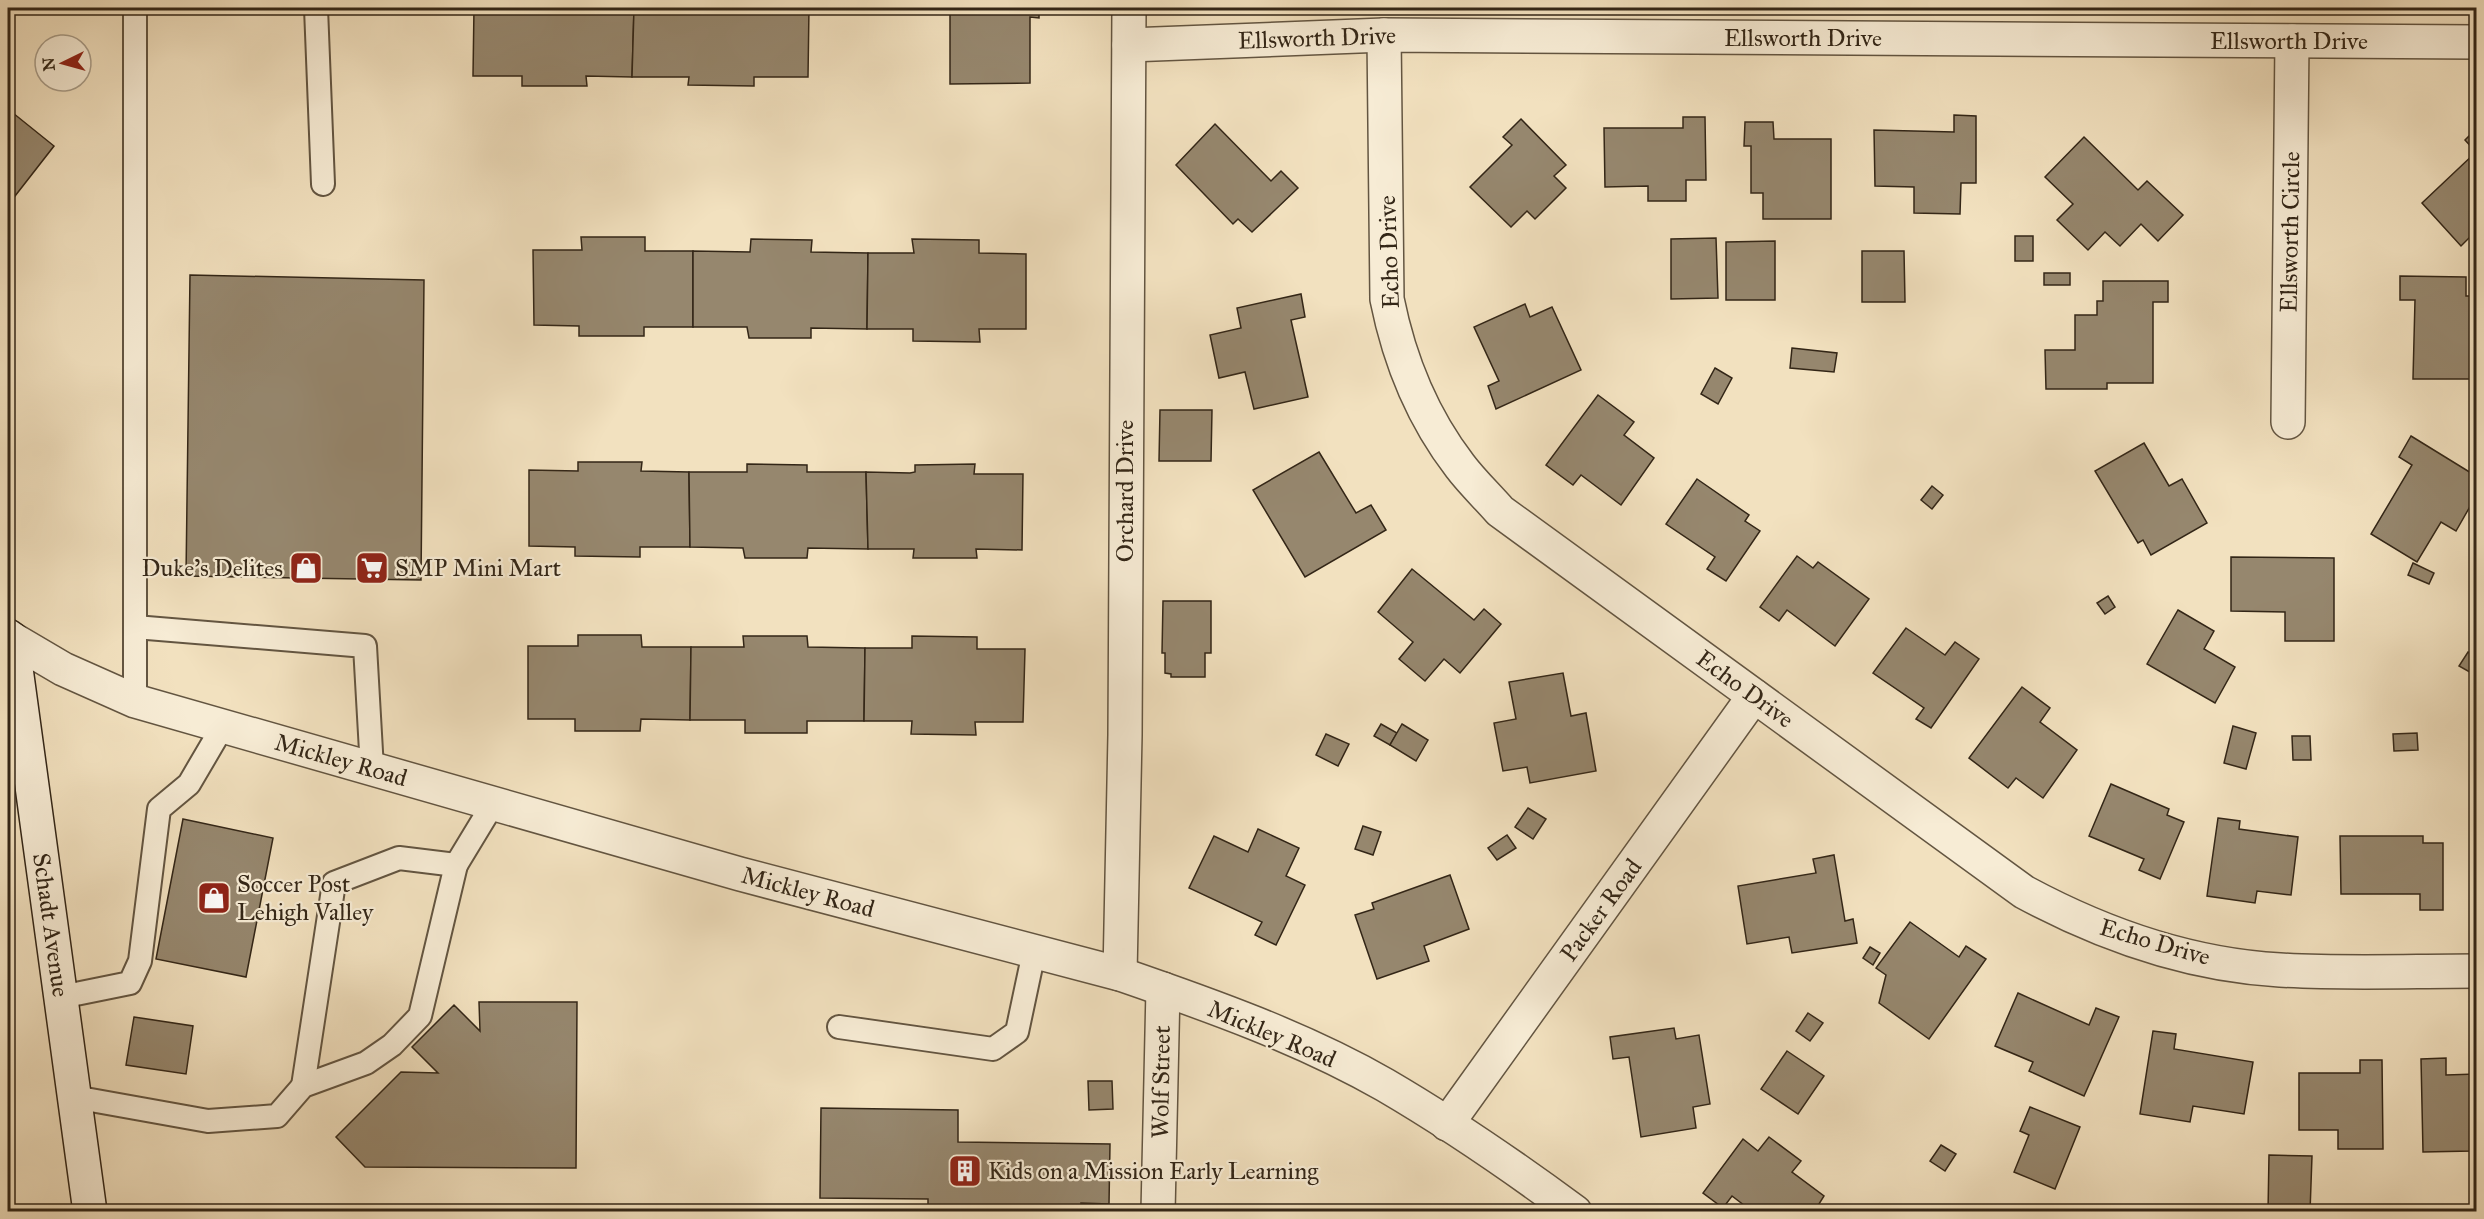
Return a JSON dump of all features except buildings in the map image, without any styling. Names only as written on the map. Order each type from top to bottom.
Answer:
[{"type":"street","name":"Orchard Drive","points":[[1120,974],[1125,735],[1129,8]]},
{"type":"street","name":"Ellsworth Drive","points":[[1129,45],[1384,34],[2476,42]]},
{"type":"street","name":"Echo Drive","points":[[1384,34],[1387,299],[1392,324],[1411,382],[1433,426],[1460,466],[1500,511],[2024,892],[2060,911],[2137,942],[2197,958],[2278,970],[2476,971]]},
{"type":"street","name":"Ellsworth Circle","points":[[2288,422],[2292,41]]},
{"type":"street","name":"Mickley Road","points":[[10,637],[63,669],[135,701],[740,874],[1120,974],[1163,989],[1275,1032],[1383,1084],[1447,1124],[1575,1212]]},
{"type":"street","name":"Schadt Avenue","points":[[10,637],[90,1212]]},
{"type":"street","name":"Packer Road","points":[[1447,1124],[1754,696]]},
{"type":"street","name":"Wolf Street","points":[[1158,1212],[1163,989]]},
{"type":"lane","points":[[135,8],[135,701]]},
{"type":"lane","points":[[316,8],[323,184]]},
{"type":"lane","points":[[135,627],[365,646],[372,769]]},
{"type":"lane","points":[[61,997],[130,983],[140,961],[159,809],[189,784],[223,726]]},
{"type":"lane","points":[[74,1097],[208,1121],[277,1116],[303,1086],[366,1063],[392,1045],[420,1016],[456,865],[494,804]]},
{"type":"lane","points":[[303,1086],[334,883],[399,858],[456,865]]},
{"type":"lane","points":[[839,1026],[993,1049],[1017,1032],[1034,952]]},
{"type":"place","name":"Duke's Delites","points":[[306,568]]},
{"type":"place","name":"SMP Mini Mart","points":[[372,568]]},
{"type":"place","name":"Soccer Post Lehigh Valley","points":[[214,898]]},
{"type":"place","name":"Kids on a Mission Early Learning","points":[[965,1171]]}]
